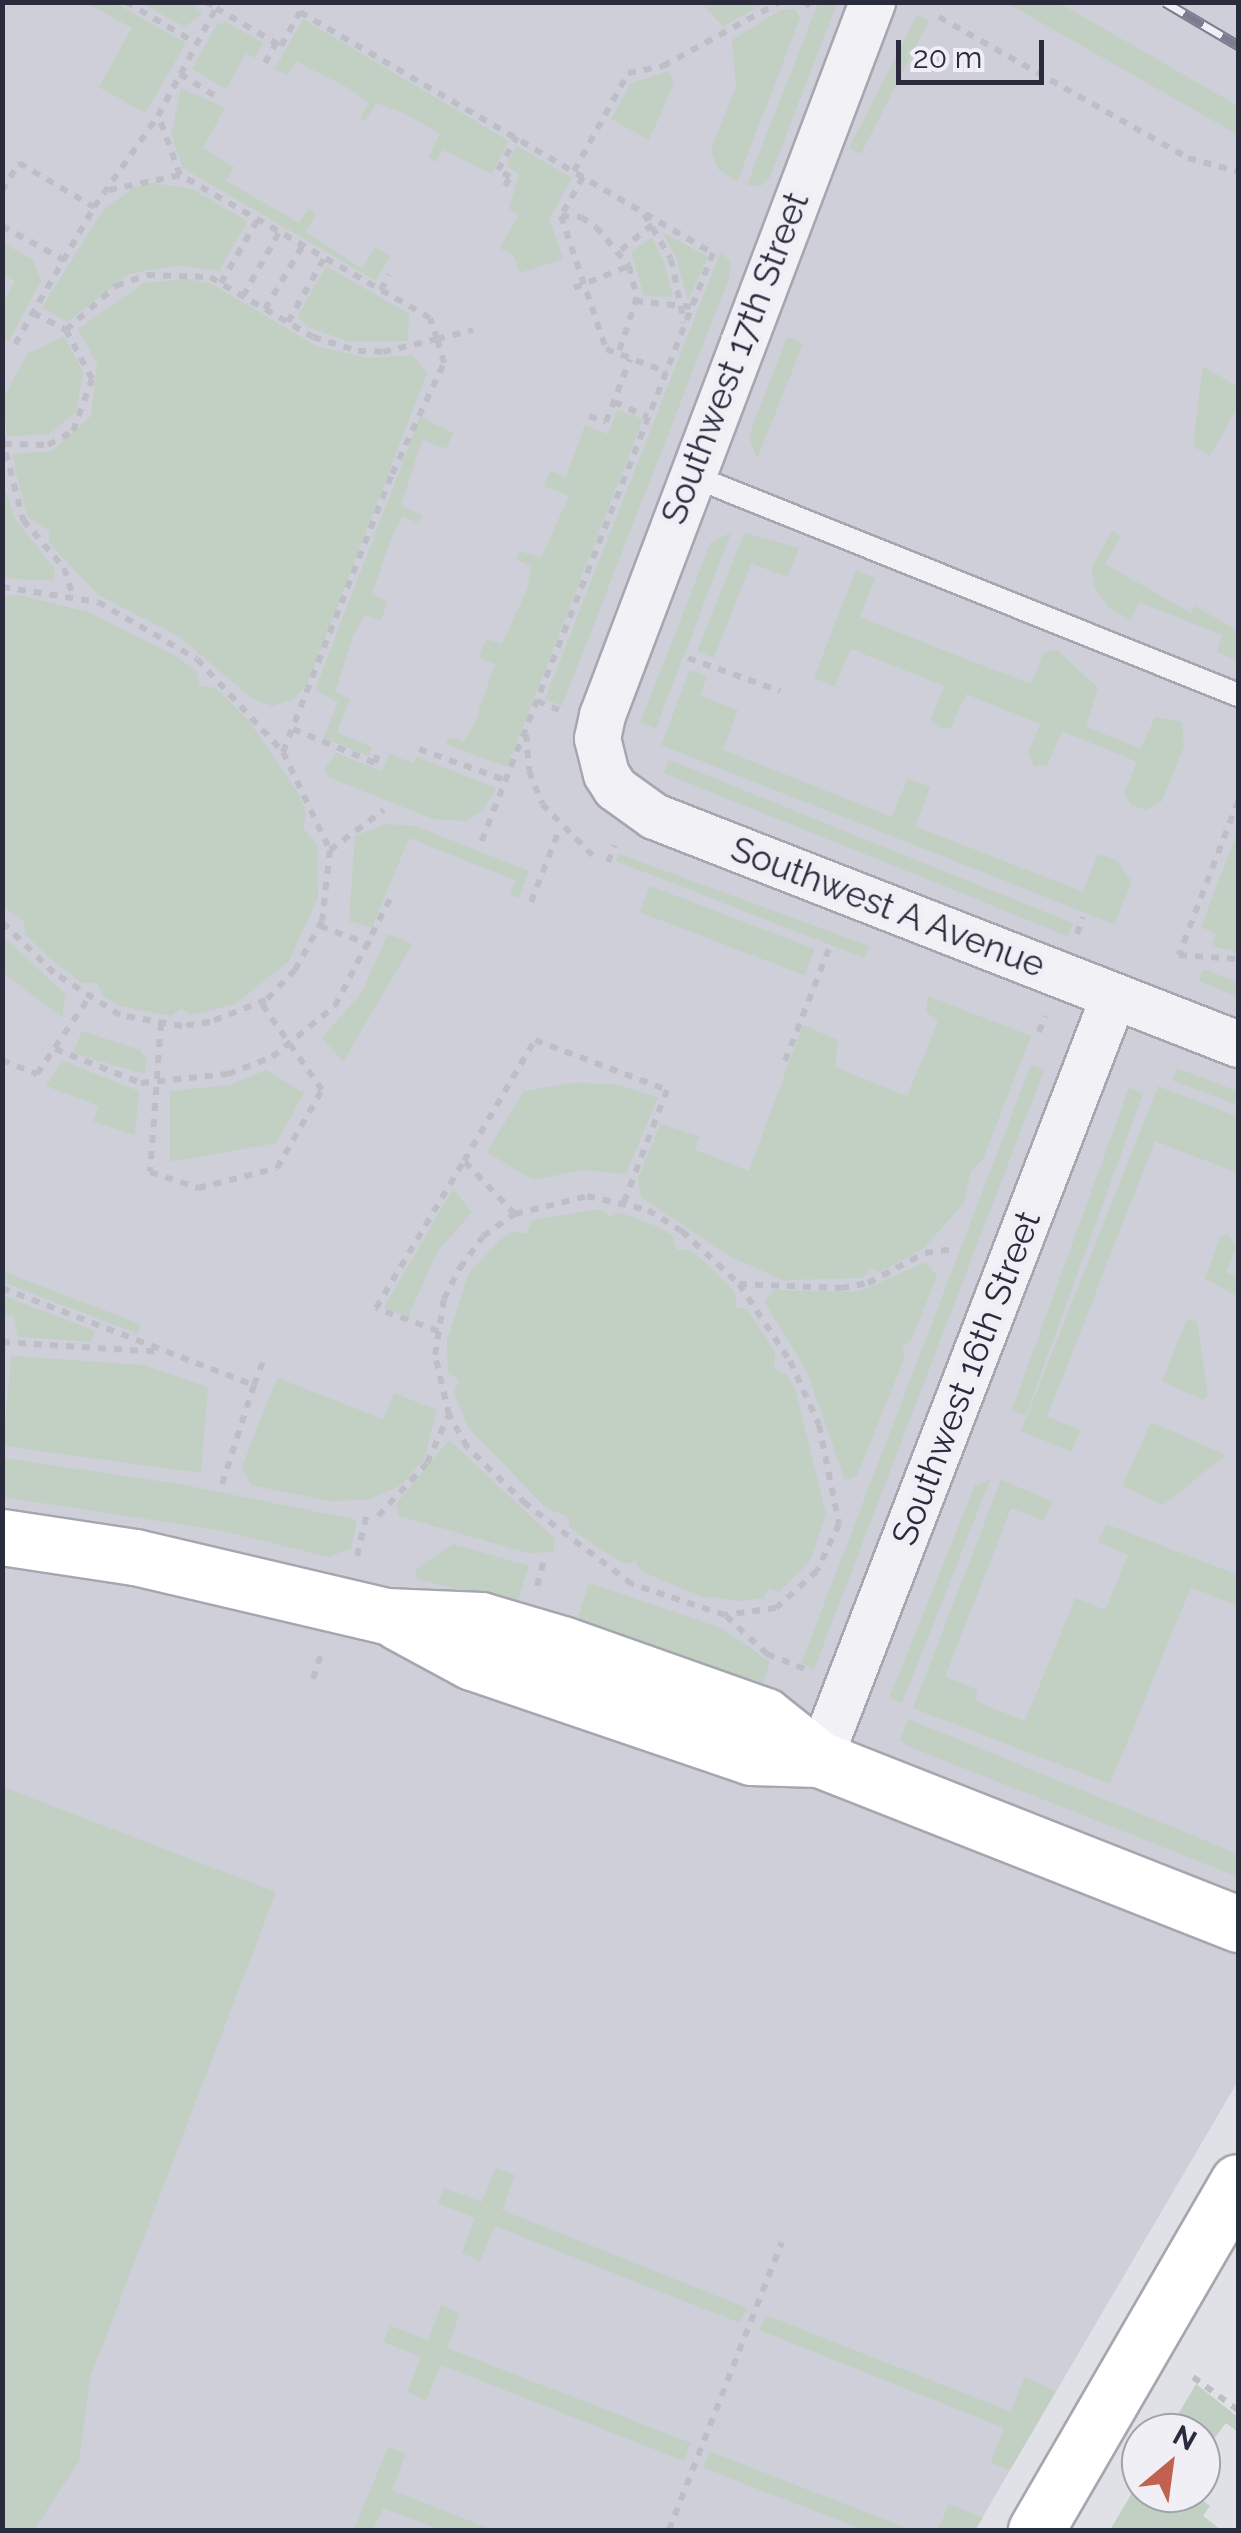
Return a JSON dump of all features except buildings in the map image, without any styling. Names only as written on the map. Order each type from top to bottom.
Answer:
[{"type":"main road","points":[[2,1537],[135,1557],[386,1616],[481,1620],[562,1644],[764,1716],[819,1759],[1238,1924]]},
{"type":"main road","points":[[1036,2530],[1238,2182]]},
{"type":"street","name":"Southwest 17th Street","points":[[602,714],[872,2]]},
{"type":"street","name":"Southwest A Avenue","points":[[602,714],[597,738],[606,774],[614,788],[654,816],[1238,1044]]},
{"type":"street","name":"Southwest 16th Street","points":[[819,1759],[1113,997]]},
{"type":"lane","points":[[690,475],[1238,695]]},
{"type":"path","points":[[126,2],[196,43]]},
{"type":"path","points":[[206,2],[280,46],[300,12],[640,209],[654,222],[714,253],[480,845]]},
{"type":"path","points":[[574,171],[628,73],[663,66],[780,2]]},
{"type":"path","points":[[15,344],[94,207],[158,116],[216,8]]},
{"type":"path","points":[[939,17],[1188,158],[1238,172]]},
{"type":"path","points":[[265,63],[276,43]]},
{"type":"path","points":[[180,74],[220,98]]},
{"type":"path","points":[[158,116],[180,175]]},
{"type":"path","points":[[505,186],[510,176],[498,170],[516,137]]},
{"type":"path","points":[[4,185],[19,163],[94,207]]},
{"type":"path","points":[[108,190],[151,176],[180,175],[430,318],[438,339],[444,364],[398,460],[283,752]]},
{"type":"path","points":[[583,177],[561,216],[606,349],[667,372]]},
{"type":"path","points":[[561,216],[581,217],[622,250],[630,266],[636,302],[618,354]]},
{"type":"path","points":[[221,283],[258,219]]},
{"type":"path","points":[[622,250],[654,222]]},
{"type":"path","points":[[654,222],[672,260],[685,325]]},
{"type":"path","points":[[2,226],[64,260]]},
{"type":"path","points":[[242,296],[280,231]]},
{"type":"path","points":[[265,309],[302,244]]},
{"type":"path","points":[[288,322],[324,257]]},
{"type":"path","points":[[574,288],[630,266]]},
{"type":"path","points":[[66,330],[116,286],[148,275],[196,273],[288,322],[358,351],[383,352],[473,330]]},
{"type":"path","points":[[381,290],[389,275]]},
{"type":"path","points":[[636,302],[692,308]]},
{"type":"path","points":[[33,313],[66,330],[92,378],[79,422],[48,445],[3,440],[23,520],[64,568],[73,595]]},
{"type":"path","points":[[589,416],[606,422],[630,359]]},
{"type":"path","points":[[614,402],[648,418]]},
{"type":"path","points":[[2,587],[73,595],[197,659],[283,752],[330,850],[320,926],[295,970],[261,1002],[210,1022],[161,1023],[88,999],[2,922]]},
{"type":"path","points":[[688,658],[780,690]]},
{"type":"path","points":[[526,727],[530,771],[560,828],[595,858]]},
{"type":"path","points":[[293,729],[375,764],[380,750]]},
{"type":"path","points":[[419,748],[505,780]]},
{"type":"path","points":[[1238,801],[1179,955],[1238,959]]},
{"type":"path","points":[[330,850],[384,810]]},
{"type":"path","points":[[530,902],[560,828]]},
{"type":"path","points":[[55,1049],[116,1077],[156,1082],[228,1074],[290,1045],[335,1006],[370,945],[392,895]]},
{"type":"path","points":[[320,926],[370,945]]},
{"type":"path","points":[[785,1062],[829,949]]},
{"type":"path","points":[[2,1060],[38,1074],[88,999]]},
{"type":"path","points":[[161,1023],[150,1172],[198,1188],[278,1168],[322,1090],[261,1002]]},
{"type":"path","points":[[438,1330],[376,1308],[535,1040],[667,1090],[624,1202]]},
{"type":"path","points":[[464,1161],[515,1214]]},
{"type":"path","points":[[725,1615],[776,1608],[794,1598],[817,1571],[838,1524],[818,1425],[790,1361],[739,1284],[682,1230],[624,1202],[587,1196],[515,1214],[483,1236],[460,1268],[438,1330],[437,1377],[449,1414],[467,1448],[584,1551],[632,1584],[725,1615],[767,1654],[848,1686]]},
{"type":"path","points":[[739,1284],[841,1288],[868,1283],[925,1254],[953,1249]]},
{"type":"path","points":[[2,1288],[254,1385]]},
{"type":"path","points":[[2,1342],[172,1353]]},
{"type":"path","points":[[222,1484],[265,1356]]},
{"type":"path","points":[[378,1516],[427,1463],[449,1414]]},
{"type":"path","points":[[669,2530],[782,2242]]},
{"type":"path","points":[[1193,2377],[1238,2410]]},
{"type":"shaded area","points":[[3,3],[1238,3],[1238,2081],[975,2530],[3,2530]]},
{"type":"green space","points":[[701,2],[766,3],[723,26]]},
{"type":"green space","points":[[86,3],[115,3],[186,43],[145,113],[99,87],[132,28]]},
{"type":"green space","points":[[142,3],[193,3],[202,14],[185,27]]},
{"type":"green space","points":[[818,3],[837,3],[770,177],[761,186],[747,185]]},
{"type":"green space","points":[[1007,3],[1059,3],[1238,106],[1238,135]]},
{"type":"green space","points":[[795,9],[800,18],[737,182],[717,168],[711,150],[736,87],[732,40],[781,10]]},
{"type":"green space","points":[[917,15],[929,21],[861,154],[849,148]]},
{"type":"green space","points":[[303,19],[509,141],[491,174],[443,150],[436,162],[428,157],[440,134],[402,112],[376,103],[365,121],[360,119],[368,103],[350,89],[296,61],[287,75],[275,69]]},
{"type":"green space","points":[[227,22],[263,43],[255,58],[246,53],[226,89],[192,69],[217,24]]},
{"type":"green space","points":[[669,71],[674,83],[649,140],[611,119],[631,83]]},
{"type":"green space","points":[[181,88],[225,108],[203,148],[234,167],[226,181],[299,223],[308,209],[316,213],[306,232],[362,269],[375,247],[390,256],[376,281],[183,168],[171,134]]},
{"type":"green space","points":[[517,146],[572,178],[549,218],[563,259],[520,273],[514,256],[500,248],[519,215],[509,209],[519,174],[506,166]]},
{"type":"green space","points":[[154,183],[192,189],[247,221],[219,271],[177,265],[129,274],[67,322],[42,307],[104,209],[135,187]]},
{"type":"green space","points":[[662,232],[708,257],[688,301],[676,257]]},
{"type":"green space","points":[[652,238],[664,261],[673,297],[644,296],[631,251]]},
{"type":"green space","points":[[5,244],[33,260],[41,280],[9,341],[3,337],[3,302],[15,281],[3,274]]},
{"type":"green space","points":[[721,251],[731,263],[729,278],[562,706],[545,699]]},
{"type":"green space","points":[[326,266],[409,314],[408,341],[347,341],[308,327],[298,316]]},
{"type":"green space","points":[[186,279],[210,283],[318,347],[369,358],[413,355],[427,373],[307,685],[294,699],[272,706],[253,699],[177,635],[98,595],[49,543],[49,531],[28,517],[15,470],[12,454],[52,451],[91,416],[97,364],[78,329],[144,283]]},
{"type":"green space","points":[[64,337],[83,371],[76,412],[49,434],[7,436],[3,398],[28,353]]},
{"type":"green space","points":[[787,337],[803,344],[757,459],[749,436]]},
{"type":"green space","points":[[1203,366],[1238,387],[1238,406],[1210,456],[1193,446]]},
{"type":"green space","points":[[617,410],[643,419],[507,767],[446,744],[449,737],[464,742],[475,722],[495,664],[478,657],[486,639],[502,644],[527,589],[532,566],[516,560],[519,551],[541,558],[569,496],[544,486],[550,471],[566,477],[585,425],[608,434]]},
{"type":"green space","points":[[420,417],[453,433],[446,449],[422,440],[401,506],[422,515],[419,523],[402,517],[392,536],[372,594],[388,601],[381,620],[365,615],[354,633],[335,692],[350,699],[337,733],[372,747],[369,756],[324,738],[338,702],[315,690]]},
{"type":"green space","points":[[2,480],[15,519],[55,569],[53,581],[3,578]]},
{"type":"green space","points":[[1112,531],[1121,536],[1105,564],[1191,613],[1195,606],[1238,631],[1238,661],[1217,652],[1222,635],[1139,602],[1131,620],[1109,608],[1094,586],[1092,568]]},
{"type":"green space","points":[[731,533],[656,728],[640,723],[711,542]]},
{"type":"green space","points":[[744,533],[799,548],[787,577],[751,563],[714,658],[697,651]]},
{"type":"green space","points":[[856,570],[875,578],[860,617],[879,625],[1031,684],[1043,653],[1057,650],[1098,688],[1086,727],[1141,749],[1155,717],[1182,722],[1184,747],[1162,801],[1146,810],[1131,805],[1124,794],[1137,762],[1062,731],[1047,765],[1034,766],[1028,754],[1040,724],[966,694],[951,728],[942,729],[931,720],[944,686],[851,649],[835,686],[814,678]]},
{"type":"green space","points":[[19,595],[88,612],[176,656],[196,671],[200,686],[216,688],[249,721],[298,793],[307,814],[303,828],[317,844],[318,897],[289,961],[235,1004],[190,1015],[181,1008],[172,1016],[121,1006],[103,996],[97,983],[82,983],[52,960],[25,934],[24,922],[3,906],[3,596]]},
{"type":"green space","points":[[690,670],[707,676],[700,696],[738,710],[723,750],[892,817],[908,778],[930,787],[915,826],[1083,892],[1098,854],[1116,860],[1132,882],[1114,924],[661,745]]},
{"type":"green space","points":[[336,753],[382,771],[389,754],[413,763],[416,757],[496,788],[483,810],[465,821],[433,819],[328,777],[324,770]]},
{"type":"green space","points":[[669,760],[1073,923],[1068,936],[664,773]]},
{"type":"green space","points":[[385,824],[416,826],[529,871],[519,898],[510,895],[515,880],[409,838],[372,928],[349,921],[355,836]]},
{"type":"green space","points":[[1238,830],[1238,952],[1212,946],[1216,933],[1201,927]]},
{"type":"green space","points":[[619,854],[869,946],[864,958],[616,861]]},
{"type":"green space","points":[[650,886],[814,949],[804,975],[640,912]]},
{"type":"green space","points":[[388,934],[412,944],[343,1062],[322,1038],[362,992]]},
{"type":"green space","points":[[2,935],[66,995],[62,1017],[3,973]]},
{"type":"green space","points":[[1203,969],[1238,983],[1238,997],[1199,981]]},
{"type":"green space","points":[[928,996],[1031,1036],[983,1159],[971,1171],[964,1203],[923,1249],[880,1272],[870,1268],[863,1278],[783,1280],[729,1256],[641,1197],[638,1179],[660,1124],[699,1136],[695,1150],[749,1171],[803,1025],[838,1040],[835,1067],[907,1096],[938,1021],[926,1012]]},
{"type":"green space","points":[[82,1031],[140,1050],[147,1060],[144,1074],[73,1053]]},
{"type":"green space","points":[[62,1061],[139,1091],[135,1135],[93,1121],[99,1106],[46,1086]]},
{"type":"green space","points":[[1031,1065],[1044,1070],[814,1668],[801,1663]]},
{"type":"green space","points":[[1177,1068],[1238,1091],[1234,1104],[1172,1080]]},
{"type":"green space","points":[[266,1070],[304,1093],[276,1143],[170,1162],[170,1091],[230,1085]]},
{"type":"green space","points":[[574,1083],[613,1084],[658,1097],[626,1174],[583,1170],[533,1180],[487,1152],[524,1091]]},
{"type":"green space","points":[[1158,1086],[1238,1117],[1238,1173],[1155,1141],[1047,1417],[1080,1430],[1072,1452],[1021,1431]]},
{"type":"green space","points":[[1129,1088],[1143,1093],[1026,1415],[1012,1410]]},
{"type":"green space","points":[[453,1189],[472,1212],[437,1252],[408,1317],[384,1307]]},
{"type":"green space","points":[[601,1209],[610,1217],[618,1212],[652,1224],[672,1235],[677,1250],[690,1250],[709,1266],[735,1293],[736,1307],[747,1309],[775,1352],[774,1369],[787,1374],[796,1393],[826,1514],[810,1561],[779,1592],[768,1588],[764,1598],[740,1601],[701,1596],[640,1571],[636,1561],[626,1564],[569,1527],[569,1517],[546,1508],[467,1426],[454,1392],[459,1380],[448,1372],[447,1340],[469,1273],[513,1231],[526,1234],[532,1220]]},
{"type":"green space","points":[[1227,1234],[1236,1246],[1226,1272],[1238,1277],[1238,1296],[1205,1279],[1220,1237]]},
{"type":"green space","points":[[926,1262],[937,1276],[912,1339],[902,1347],[905,1357],[857,1476],[845,1480],[807,1372],[764,1301],[774,1290],[858,1292]]},
{"type":"green space","points":[[2,1271],[141,1324],[138,1334],[2,1282]]},
{"type":"green space","points":[[4,1296],[95,1331],[91,1342],[18,1337],[13,1315],[3,1314]]},
{"type":"green space","points":[[1187,1319],[1197,1322],[1208,1396],[1203,1400],[1162,1381]]},
{"type":"green space","points":[[11,1356],[143,1365],[208,1387],[201,1473],[3,1446]]},
{"type":"green space","points":[[277,1378],[383,1419],[394,1393],[437,1410],[424,1460],[400,1486],[367,1500],[330,1501],[251,1485],[242,1467]]},
{"type":"green space","points":[[1151,1422],[1226,1455],[1163,1505],[1122,1486]]},
{"type":"green space","points":[[449,1440],[555,1539],[553,1552],[528,1553],[399,1516],[396,1504]]},
{"type":"green space","points":[[3,1458],[179,1484],[357,1520],[351,1548],[329,1557],[218,1530],[3,1497]]},
{"type":"green space","points":[[990,1480],[902,1703],[889,1698],[975,1485]]},
{"type":"green space","points":[[1001,1480],[1052,1501],[1044,1521],[1011,1508],[945,1677],[978,1690],[975,1701],[1025,1721],[1075,1598],[1105,1610],[1128,1555],[1098,1542],[1106,1524],[1238,1575],[1238,1606],[1191,1587],[1110,1784],[913,1708]]},
{"type":"green space","points":[[453,1544],[529,1566],[517,1603],[417,1579],[415,1570]]},
{"type":"green space","points":[[589,1583],[721,1628],[770,1662],[761,1687],[587,1627],[578,1617]]},
{"type":"green space","points":[[908,1719],[1238,1854],[1238,1877],[908,1746],[900,1740]]},
{"type":"green space","points":[[3,1787],[276,1892],[90,2378],[79,2461],[34,2530],[2,2530]]},
{"type":"green space","points":[[496,2168],[515,2175],[502,2210],[747,2308],[740,2323],[495,2226],[480,2261],[462,2253],[475,2218],[438,2203],[444,2188],[482,2202]]},
{"type":"green space","points":[[441,2305],[460,2313],[447,2348],[691,2443],[684,2461],[441,2365],[426,2400],[407,2392],[421,2357],[383,2342],[390,2326],[428,2340]]},
{"type":"green space","points":[[766,2315],[1011,2412],[1025,2377],[1056,2391],[1010,2470],[991,2463],[1004,2428],[759,2330]]},
{"type":"green space","points":[[1196,2384],[1238,2417],[1238,2432],[1226,2423],[1221,2430],[1221,2413],[1179,2413]]},
{"type":"green space","points":[[388,2447],[406,2453],[392,2490],[493,2530],[442,2530],[383,2508],[373,2530],[354,2530]]},
{"type":"green space","points":[[709,2451],[913,2530],[864,2530],[760,2490],[703,2467]]},
{"type":"green space","points":[[949,2504],[983,2518],[975,2530],[938,2530]]},
{"type":"green space","points":[[1121,2512],[1205,2513],[1203,2516],[1221,2530],[1110,2530]]},
{"type":"railway","points":[[1165,2],[1238,45]]}]
